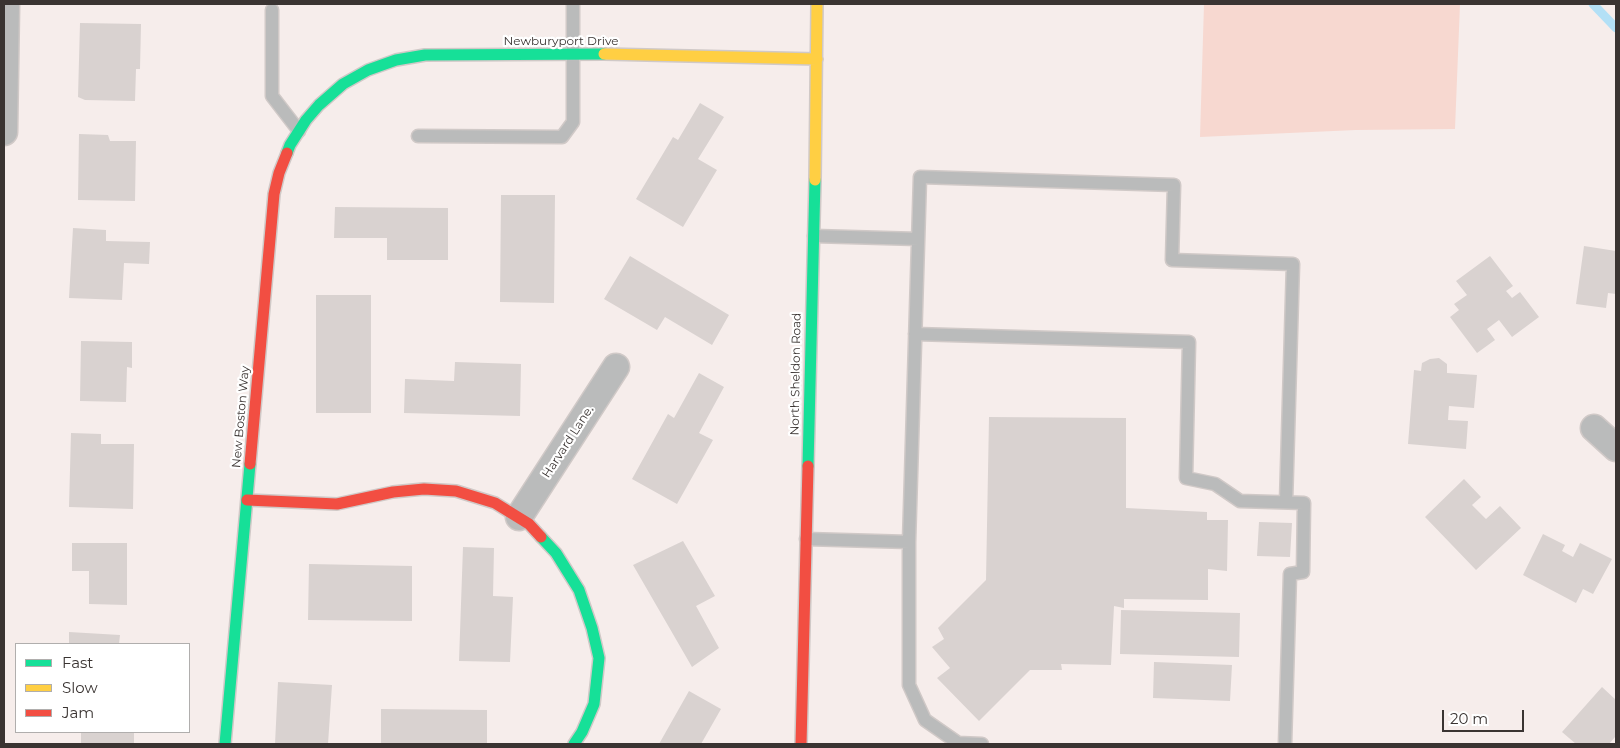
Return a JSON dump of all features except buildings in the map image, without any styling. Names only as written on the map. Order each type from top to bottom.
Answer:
[{"type":"street","points":[[4,132],[6,4]]},
{"type":"street","name":"North Sheldon Road","points":[[801,744],[814,236],[817,4]]},
{"type":"street","name":"Newburyport Drive","points":[[319,105],[342,84],[359,74],[396,60],[425,55],[573,53],[817,60]]},
{"type":"street","name":"New Boston Way","points":[[225,744],[274,194],[279,173],[290,145],[306,120],[319,105]]},
{"type":"street","name":"Harvard Lane.","points":[[519,518],[616,367]]},
{"type":"street","points":[[1594,428],[1616,448]]},
{"type":"street","points":[[247,500],[337,504],[393,492],[424,490],[456,491],[495,503],[529,524],[556,553],[579,590],[592,628],[599,658],[594,704],[582,732],[574,744]]},
{"type":"lane","points":[[418,136],[562,137],[573,122],[573,4]]},
{"type":"lane","points":[[272,10],[272,96],[299,131]]},
{"type":"lane","points":[[982,744],[958,743],[925,720],[909,685],[909,542],[920,177],[1174,185],[1172,260],[1294,264],[1286,502]]},
{"type":"lane","points":[[814,236],[918,239]]},
{"type":"lane","points":[[914,334],[1189,342],[1186,478],[1215,484],[1240,501],[1304,503],[1303,572],[1290,574],[1285,744]]},
{"type":"lane","points":[[806,539],[909,542]]},
{"type":"shaded area","points":[[1204,4],[1460,4],[1455,129],[1356,130],[1200,137]]},
{"type":"waterway","points":[[1593,4],[1616,28]]},
{"type":"traffic: fast","points":[[287,153],[306,120],[319,105],[343,84],[368,70],[396,60],[425,55],[604,54]]},
{"type":"traffic: fast","points":[[808,466],[815,180]]},
{"type":"traffic: fast","points":[[225,744],[250,464]]},
{"type":"traffic: fast","points":[[541,537],[556,553],[579,590],[592,628],[599,658],[594,704],[582,732],[574,744]]},
{"type":"traffic: slow","points":[[815,180],[817,4]]},
{"type":"traffic: slow","points":[[604,54],[817,59]]},
{"type":"traffic: jam","points":[[250,464],[274,194],[279,173],[287,153]]},
{"type":"traffic: jam","points":[[801,744],[808,466]]},
{"type":"traffic: jam","points":[[247,500],[337,504],[393,492],[424,489],[456,491],[495,503],[529,524],[541,537]]}]
